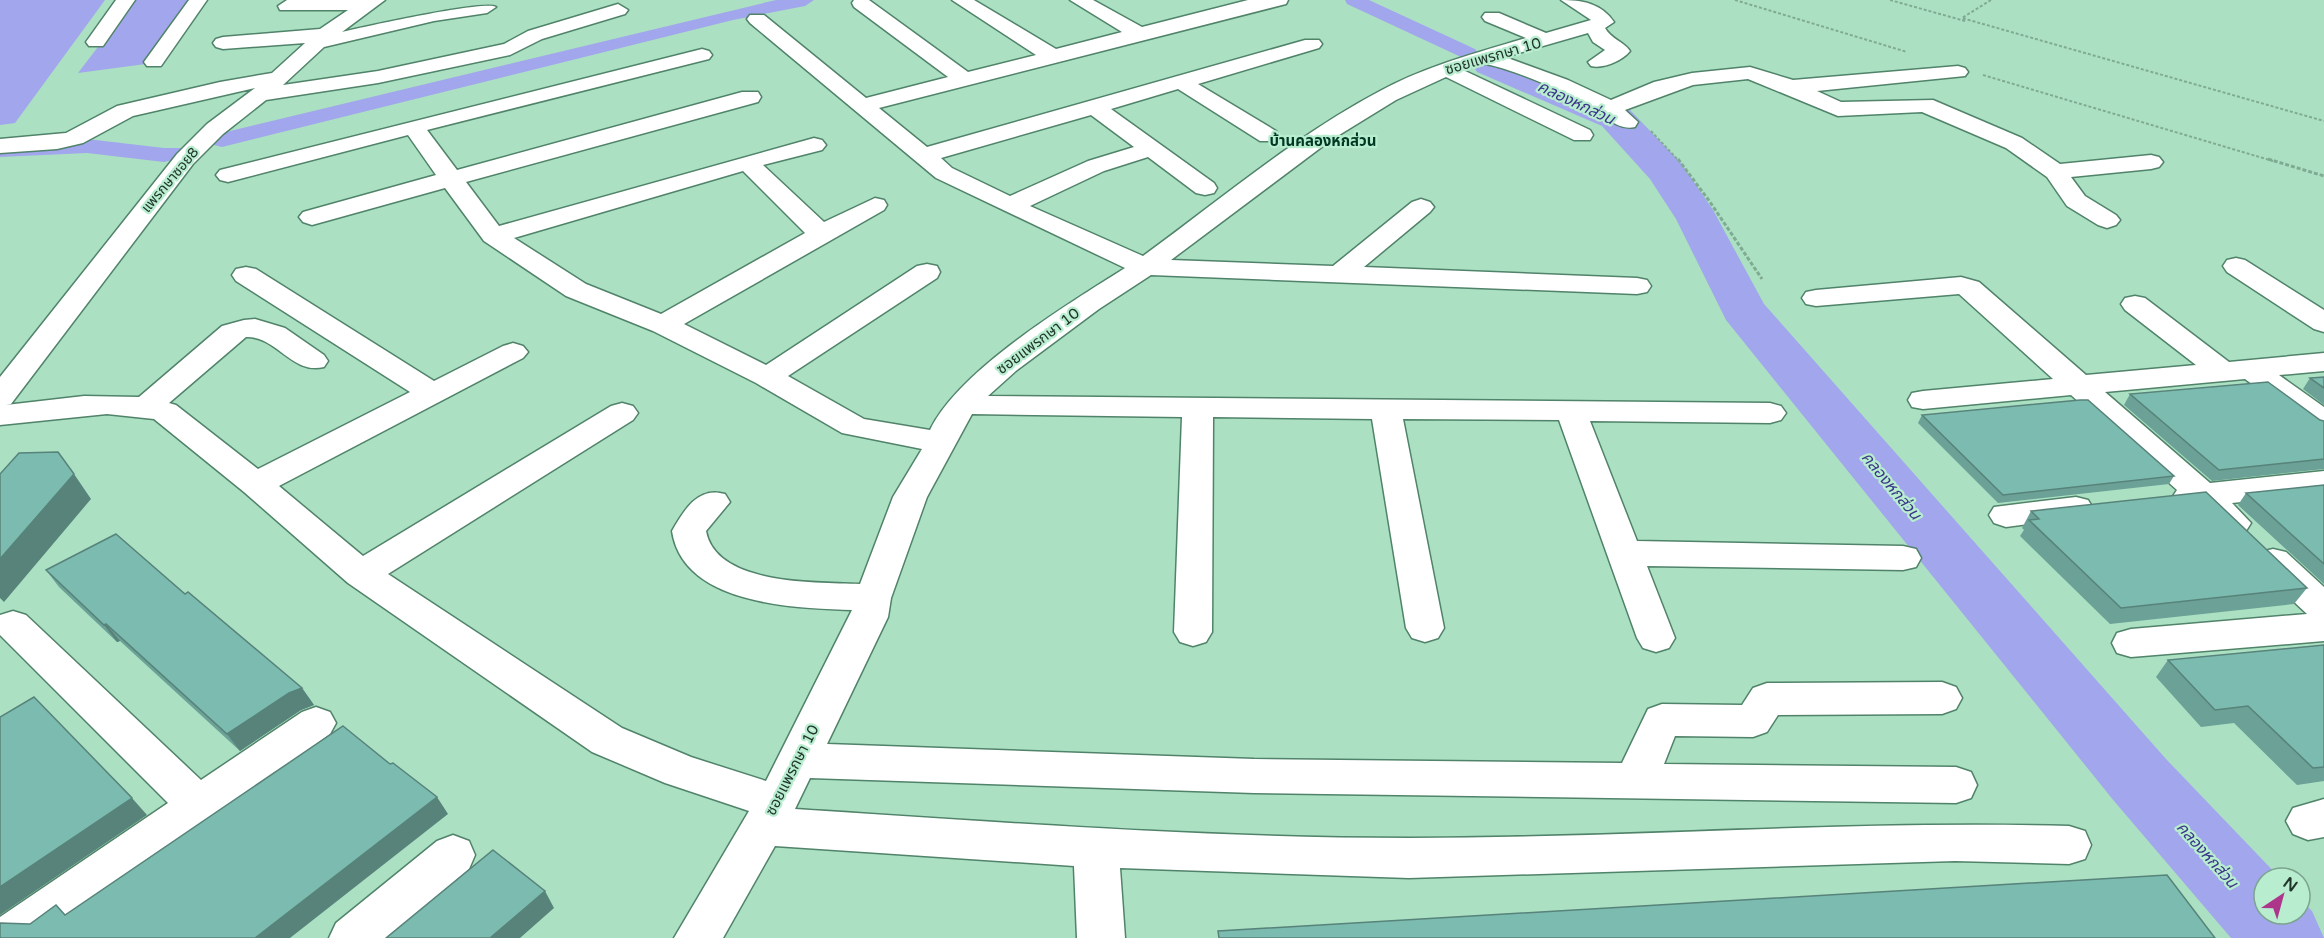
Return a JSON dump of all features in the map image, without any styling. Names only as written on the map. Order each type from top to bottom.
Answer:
[{"type":"street","points":[[96,42],[126,0]]},
{"type":"street","points":[[154,62],[198,0]]},
{"type":"street","points":[[961,0],[1052,56]]},
{"type":"street","points":[[1080,0],[1139,34]]},
{"type":"street","points":[[1197,0],[1223,13]]},
{"type":"street","points":[[861,106],[1279,0]]},
{"type":"street","points":[[1570,0],[1600,17],[1604,22],[1595,26],[1600,38],[1620,51],[1598,62]]},
{"type":"street","points":[[287,6],[374,2]]},
{"type":"street","name":"แพรกษาซอย8","points":[[0,397],[185,159],[215,129],[260,95],[319,40],[374,2]]},
{"type":"street","points":[[861,3],[965,80]]},
{"type":"street","points":[[224,43],[319,40],[434,15],[487,7]]},
{"type":"street","points":[[260,95],[378,77],[510,49],[535,34],[618,10]]},
{"type":"street","points":[[1492,17],[1547,40]]},
{"type":"street","points":[[757,19],[944,173],[1010,206],[1145,267],[1637,286]]},
{"type":"street","name":"ซอยแพรกษา 10","points":[[698,938],[798,760],[869,617],[873,598],[910,497],[952,418],[964,405],[1006,364],[1089,303],[1145,267],[1323,135],[1388,94],[1445,69],[1595,26]]},
{"type":"street","points":[[923,156],[1312,44]]},
{"type":"street","points":[[228,176],[702,55]]},
{"type":"street","points":[[1485,57],[1618,112],[1662,87],[1692,79],[1750,73],[1791,87],[1838,109],[1925,105],[2014,143],[2055,172],[2076,201],[2107,220]]},
{"type":"street","points":[[1445,69],[1582,135]]},
{"type":"street","points":[[1791,87],[1968,73]]},
{"type":"street","points":[[0,146],[68,140],[90,132],[112,116],[125,111],[220,88],[279,78]]},
{"type":"street","points":[[1182,83],[1268,136]]},
{"type":"street","points":[[312,217],[450,177],[750,97]]},
{"type":"street","points":[[1095,107],[1205,188]]},
{"type":"street","points":[[412,128],[493,236],[576,290],[663,324],[767,377],[854,426],[882,434],[941,442]]},
{"type":"street","points":[[493,236],[814,145]]},
{"type":"street","points":[[1010,206],[1096,166],[1150,149]]},
{"type":"street","points":[[749,162],[756,172],[821,234]]},
{"type":"street","points":[[2055,172],[2151,162]]},
{"type":"street","points":[[663,324],[875,205]]},
{"type":"street","points":[[1339,275],[1421,207]]},
{"type":"street","points":[[2236,266],[2324,323]]},
{"type":"street","points":[[767,377],[927,272]]},
{"type":"street","points":[[246,275],[432,393]]},
{"type":"street","points":[[1816,298],[1961,285],[1969,288],[2204,495],[2324,609]]},
{"type":"street","points":[[2135,304],[2237,370],[2324,422]]},
{"type":"street","points":[[148,405],[232,332],[244,327],[263,327],[313,361]]},
{"type":"street","points":[[256,484],[513,352]]},
{"type":"street","points":[[1923,400],[2324,362]]},
{"type":"street","points":[[0,416],[118,405],[148,405],[165,412],[256,484],[361,574],[607,740],[680,771],[769,814],[1096,848],[1409,858],[1955,843],[2069,845]]},
{"type":"street","points":[[964,405],[1770,413]]},
{"type":"street","points":[[1193,632],[1198,407]]},
{"type":"street","points":[[1386,409],[1425,628]]},
{"type":"street","points":[[1571,411],[1656,638]]},
{"type":"street","points":[[361,574],[622,413]]},
{"type":"street","points":[[2158,499],[2324,482]]},
{"type":"street","points":[[713,502],[696,519],[689,531],[694,549],[716,572],[743,584],[793,593],[873,598]]},
{"type":"street","points":[[2006,514],[2111,504]]},
{"type":"street","points":[[1625,553],[1903,558]]},
{"type":"street","points":[[13,625],[199,806]]},
{"type":"street","points":[[2131,644],[2324,627]]},
{"type":"street","points":[[1635,781],[1662,720],[1753,721],[1767,699],[1942,698]]},
{"type":"street","points":[[9,938],[316,723]]},
{"type":"street","points":[[798,760],[1254,776],[1956,785]]},
{"type":"street","points":[[1096,848],[1101,938]]},
{"type":"street","points":[[353,938],[453,855]]},
{"type":"path","points":[[1735,0],[1911,53]]},
{"type":"path","points":[[1890,0],[2324,121]]},
{"type":"path","points":[[1968,21],[1962,18],[1991,0]]},
{"type":"path","points":[[1968,73],[2324,176]]},
{"type":"path","points":[[1618,112],[1641,121],[1668,147],[1762,279]]},
{"type":"water","points":[[0,0],[105,0],[15,123],[0,125]]},
{"type":"water","points":[[134,0],[201,0],[153,63],[78,73]]},
{"type":"building","points":[[2324,377],[2324,388],[2310,378]]},
{"type":"building","points":[[2268,382],[2324,421],[2324,459],[2219,470],[2130,394]]},
{"type":"building","points":[[2088,400],[2174,476],[2003,495],[1922,415]]},
{"type":"building","points":[[58,452],[74,474],[0,559],[0,474],[19,453]]},
{"type":"building","points":[[2324,485],[2324,564],[2246,493]]},
{"type":"building","points":[[2206,492],[2307,588],[2121,608],[2029,520],[2039,519],[2031,511]]},
{"type":"building","points":[[116,534],[185,594],[188,592],[302,688],[289,693],[227,734],[106,624],[104,625],[46,570]]},
{"type":"building","points":[[2324,645],[2324,767],[2313,768],[2248,706],[2215,710],[2168,660]]},
{"type":"building","points":[[34,697],[132,798],[0,887],[0,717]]},
{"type":"building","points":[[343,726],[390,764],[393,763],[437,797],[255,938],[0,938],[0,923],[30,924],[56,905],[65,915]]},
{"type":"building","points":[[493,850],[545,891],[490,938],[386,938]]},
{"type":"building","points":[[2167,875],[2215,938],[1219,938],[1218,931]]},
{"type":"waterway","points":[[222,140],[733,14],[805,0]]},
{"type":"waterway","name":"คลองหกส่วน","points":[[1354,0],[1468,53]]},
{"type":"waterway","name":"คลองหกส่วน","points":[[1490,64],[1616,118],[1666,172],[1698,219],[1743,310],[2140,780],[2283,938]]},
{"type":"waterway","points":[[0,150],[87,146],[164,155],[174,153]]},
{"type":"district","name":"บ้านคลองหกส่วน","points":[[1323,141]]}]
